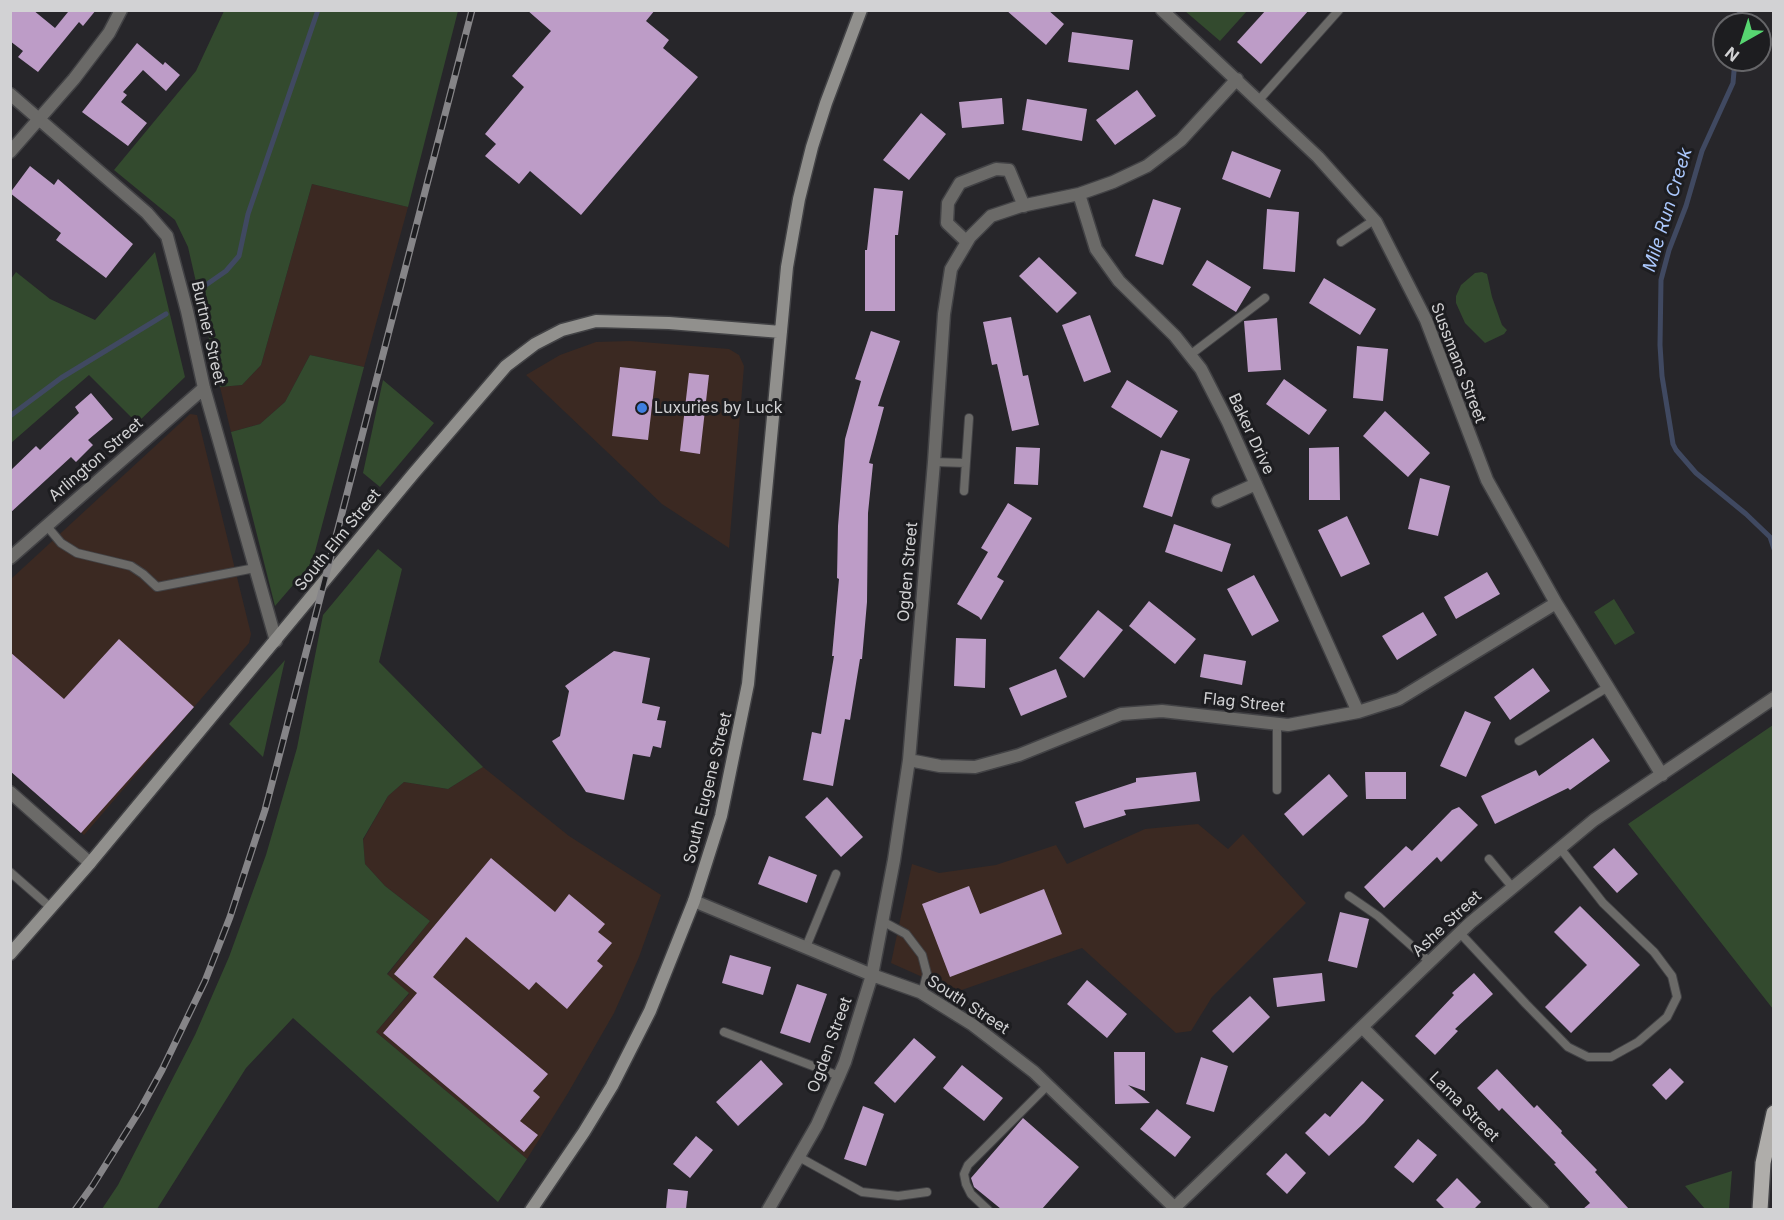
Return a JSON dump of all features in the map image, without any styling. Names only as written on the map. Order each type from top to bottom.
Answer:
[{"type":"main road","name":"South Eugene Street","points":[[531,1209],[584,1132],[612,1086],[650,1011],[694,901],[721,816],[748,684],[787,267],[812,147],[861,10]]},
{"type":"main road","name":"South Elm Street","points":[[10,954],[90,863],[414,473],[506,366],[535,344],[562,330],[596,321],[669,322],[780,332]]},
{"type":"main road","points":[[1760,1209],[1763,1163],[1773,1113]]},
{"type":"street","points":[[10,152],[75,79],[109,33],[122,10]]},
{"type":"street","name":"Sussmans Street","points":[[1162,10],[1318,156],[1374,220],[1426,320],[1487,480],[1556,603],[1662,775]]},
{"type":"street","name":"Ogden Street","points":[[768,1209],[817,1125],[839,1076],[872,975],[909,760],[944,314],[951,269],[967,242],[991,216],[1079,194],[1113,182],[1147,166],[1181,140],[1236,78]]},
{"type":"street","name":"Burtner Street","points":[[10,94],[147,213],[167,236],[188,311],[204,388],[276,641]]},
{"type":"street","points":[[967,242],[946,223],[948,203],[960,183],[996,169],[1009,170],[1024,206]]},
{"type":"street","name":"Baker Drive","points":[[1079,194],[1096,249],[1119,281],[1175,336],[1201,369],[1228,422],[1358,712]]},
{"type":"street","name":"Arlington Street","points":[[10,558],[204,388]]},
{"type":"street","points":[[1218,501],[1256,484]]},
{"type":"street","name":"Flag Street","points":[[909,760],[940,766],[975,766],[1019,755],[1121,714],[1162,711],[1288,725],[1358,712],[1399,699],[1556,603]]},
{"type":"street","name":"Ashe Street","points":[[1175,1209],[1460,933],[1594,820],[1773,698]]},
{"type":"street","points":[[10,792],[90,863]]},
{"type":"street","name":"South Street","points":[[694,901],[922,994],[973,1025],[1034,1072],[1175,1209]]},
{"type":"street","name":"Lama Street","points":[[1362,1027],[1543,1209]]},
{"type":"lane","points":[[1259,100],[1339,10]]},
{"type":"lane","points":[[1341,242],[1374,220]]},
{"type":"lane","points":[[1191,355],[1265,298]]},
{"type":"lane","points":[[964,491],[969,418]]},
{"type":"lane","points":[[934,462],[965,464]]},
{"type":"lane","points":[[46,525],[61,543],[77,553],[131,566],[157,588],[255,568]]},
{"type":"lane","points":[[1519,741],[1608,687]]},
{"type":"lane","points":[[1276,724],[1277,790]]},
{"type":"lane","points":[[1460,933],[1568,1047],[1588,1057],[1611,1057],[1638,1042],[1667,1017],[1677,997],[1672,976],[1654,952],[1603,903],[1560,849]]},
{"type":"lane","points":[[1489,859],[1513,888]]},
{"type":"lane","points":[[10,872],[50,907]]},
{"type":"lane","points":[[806,947],[836,873]]},
{"type":"lane","points":[[1349,896],[1378,916],[1430,962]]},
{"type":"lane","points":[[882,921],[906,934],[922,955],[927,974],[922,994]]},
{"type":"lane","points":[[724,1032],[839,1076]]},
{"type":"lane","points":[[988,1209],[971,1194],[966,1184],[964,1174],[968,1165],[1048,1085]]},
{"type":"lane","points":[[799,1157],[862,1192],[898,1196],[927,1192]]},
{"type":"shaded area","points":[[312,184],[408,207],[364,367],[310,355],[285,402],[260,424],[231,432],[220,387],[242,385],[261,365]]},
{"type":"shaded area","points":[[630,341],[729,349],[739,355],[744,366],[729,548],[662,504],[526,375],[560,355],[596,342]]},
{"type":"shaded area","points":[[190,414],[197,415],[251,634],[249,643],[84,835],[11,771],[11,579]]},
{"type":"shaded area","points":[[483,767],[569,836],[661,895],[639,957],[614,1013],[527,1159],[376,1032],[409,994],[387,975],[430,921],[385,886],[365,864],[363,840],[388,796],[404,782],[448,789]]},
{"type":"shaded area","points":[[1198,824],[1228,849],[1243,834],[1306,903],[1212,997],[1191,1031],[1176,1033],[1082,948],[956,992],[891,963],[912,864],[939,873],[996,865],[1056,845],[1067,864],[1145,829]]},
{"type":"green space","points":[[224,11],[458,11],[408,207],[312,184],[261,365],[242,385],[220,387],[188,247],[175,220],[114,170],[196,71]]},
{"type":"green space","points":[[1185,11],[1247,11],[1220,41]]},
{"type":"green space","points":[[155,252],[185,377],[137,423],[89,375],[11,443],[11,279],[16,272],[50,299],[95,320]]},
{"type":"green space","points":[[1475,273],[1487,274],[1502,325],[1507,330],[1504,334],[1485,343],[1465,323],[1456,303],[1456,296],[1461,285]]},
{"type":"green space","points":[[310,355],[364,367],[312,563],[275,606],[231,432],[260,424],[285,402]]},
{"type":"green space","points":[[383,380],[434,423],[380,487],[363,473]]},
{"type":"green space","points":[[378,549],[402,569],[379,662],[483,767],[448,789],[404,782],[388,796],[363,839],[365,864],[385,886],[430,921],[387,974],[409,993],[376,1032],[527,1159],[498,1202],[293,1018],[246,1068],[157,1209],[102,1209],[118,1185],[195,1035],[229,957],[266,855],[297,748],[323,615]]},
{"type":"green space","points":[[1614,599],[1635,633],[1615,645],[1594,612]]},
{"type":"green space","points":[[285,660],[263,757],[229,724]]},
{"type":"green space","points":[[1773,725],[1774,1008],[1773,1009],[1628,824]]},
{"type":"green space","points":[[1732,1171],[1729,1209],[1705,1209],[1685,1186]]},
{"type":"building","points":[[10,10],[33,10],[55,28],[68,12],[66,10],[96,10],[83,26],[79,22],[38,72],[18,57],[23,51],[10,41]]},
{"type":"building","points":[[527,10],[655,10],[646,21],[669,40],[663,48],[698,77],[581,215],[530,171],[519,184],[485,156],[496,144],[485,134],[524,87],[512,76],[551,31]]},
{"type":"building","points":[[1006,10],[1048,10],[1064,24],[1046,45]]},
{"type":"building","points":[[1266,10],[1309,10],[1261,64],[1237,42]]},
{"type":"building","points":[[1072,32],[1133,40],[1129,70],[1068,62]]},
{"type":"building","points":[[137,43],[163,65],[165,62],[180,75],[166,91],[143,70],[123,92],[127,95],[121,102],[147,123],[128,146],[82,112]]},
{"type":"building","points":[[1137,90],[1156,116],[1115,145],[1096,120]]},
{"type":"building","points":[[1002,98],[1004,124],[962,128],[959,102]]},
{"type":"building","points":[[1027,99],[1087,109],[1082,141],[1022,130]]},
{"type":"building","points":[[921,113],[946,134],[909,180],[883,160]]},
{"type":"building","points":[[1232,151],[1281,170],[1270,198],[1222,179]]},
{"type":"building","points":[[30,166],[54,185],[58,179],[133,244],[106,278],[56,240],[61,233],[10,193]]},
{"type":"building","points":[[874,188],[903,191],[898,235],[895,235],[895,311],[865,311],[865,250],[867,250]]},
{"type":"building","points":[[1153,199],[1181,208],[1163,265],[1135,256]]},
{"type":"building","points":[[1267,209],[1299,212],[1295,272],[1263,269]]},
{"type":"building","points":[[1039,257],[1077,293],[1057,313],[1019,276]]},
{"type":"building","points":[[1207,260],[1251,287],[1236,312],[1192,285]]},
{"type":"building","points":[[1324,278],[1376,309],[1360,335],[1309,303]]},
{"type":"building","points":[[1090,315],[1111,372],[1084,382],[1062,325]]},
{"type":"building","points":[[1011,317],[1023,376],[1028,375],[1039,425],[1012,431],[997,364],[992,365],[983,322]]},
{"type":"building","points":[[1277,318],[1281,370],[1248,372],[1244,321]]},
{"type":"building","points":[[871,331],[900,341],[878,406],[884,407],[869,463],[873,464],[868,513],[867,602],[862,659],[860,659],[850,720],[845,719],[833,786],[803,780],[812,732],[821,734],[834,656],[832,656],[839,579],[837,578],[838,526],[845,439],[861,381],[855,379]]},
{"type":"building","points":[[1357,346],[1388,349],[1383,401],[1353,398]]},
{"type":"building","points":[[620,367],[656,371],[648,440],[612,436]]},
{"type":"building","points":[[689,373],[709,375],[700,454],[680,451]]},
{"type":"building","points":[[1284,379],[1327,410],[1309,435],[1266,404]]},
{"type":"building","points":[[1127,380],[1178,411],[1161,438],[1111,407]]},
{"type":"building","points":[[91,393],[113,419],[88,440],[93,445],[76,462],[71,457],[10,513],[10,471],[36,446],[40,450],[79,413],[75,407]]},
{"type":"building","points":[[1385,411],[1430,453],[1408,477],[1363,436]]},
{"type":"building","points":[[1016,447],[1040,448],[1038,485],[1014,484]]},
{"type":"building","points":[[1339,447],[1340,500],[1309,500],[1309,448]]},
{"type":"building","points":[[1161,450],[1190,459],[1172,517],[1143,507]]},
{"type":"building","points":[[1420,478],[1450,486],[1438,536],[1408,529]]},
{"type":"building","points":[[1008,503],[1032,518],[997,577],[1004,581],[981,620],[957,604],[988,552],[981,548]]},
{"type":"building","points":[[1347,516],[1370,564],[1341,577],[1318,530]]},
{"type":"building","points":[[1174,524],[1231,544],[1222,572],[1165,552]]},
{"type":"building","points":[[1487,572],[1500,594],[1456,619],[1444,597]]},
{"type":"building","points":[[1254,575],[1279,621],[1252,636],[1227,589]]},
{"type":"building","points":[[1149,601],[1196,639],[1175,664],[1129,626]]},
{"type":"building","points":[[1098,610],[1123,630],[1084,678],[1059,658]]},
{"type":"building","points":[[1423,612],[1437,635],[1397,660],[1382,636]]},
{"type":"building","points":[[956,638],[986,639],[985,688],[954,686]]},
{"type":"building","points":[[119,639],[194,707],[81,833],[10,771],[10,652],[64,699]]},
{"type":"building","points":[[614,651],[650,658],[642,703],[660,707],[657,720],[666,721],[661,748],[653,746],[650,757],[633,754],[624,800],[586,792],[552,741],[560,736],[569,691],[565,686]]},
{"type":"building","points":[[1204,654],[1246,661],[1242,685],[1200,677]]},
{"type":"building","points":[[1533,668],[1550,691],[1510,720],[1494,697]]},
{"type":"building","points":[[1056,669],[1067,697],[1021,716],[1009,688]]},
{"type":"building","points":[[1465,711],[1491,722],[1466,777],[1440,766]]},
{"type":"building","points":[[1593,738],[1610,761],[1570,790],[1568,788],[1495,824],[1481,796],[1536,770],[1539,776]]},
{"type":"building","points":[[1196,772],[1200,801],[1124,810],[1126,815],[1084,828],[1075,802],[1136,782],[1136,778]]},
{"type":"building","points":[[1365,772],[1406,772],[1406,799],[1366,799]]},
{"type":"building","points":[[1329,774],[1348,796],[1303,836],[1284,814]]},
{"type":"building","points":[[827,797],[863,837],[841,857],[805,817]]},
{"type":"building","points":[[1459,807],[1478,825],[1441,862],[1437,857],[1384,908],[1364,887],[1406,846],[1412,851],[1452,810]]},
{"type":"building","points":[[1614,848],[1638,874],[1617,893],[1593,867]]},
{"type":"building","points":[[769,856],[817,875],[807,903],[758,884]]},
{"type":"building","points":[[491,858],[555,912],[569,894],[605,924],[598,932],[612,943],[597,961],[603,966],[567,1009],[536,982],[529,990],[466,937],[433,977],[548,1074],[533,1091],[540,1097],[520,1121],[538,1135],[524,1152],[383,1033],[417,993],[394,974]]},
{"type":"building","points":[[969,886],[980,914],[1044,889],[1062,934],[950,977],[922,904]]},
{"type":"building","points":[[1580,906],[1640,965],[1571,1033],[1545,1007],[1587,965],[1554,932]]},
{"type":"building","points":[[1340,912],[1369,919],[1357,968],[1328,961]]},
{"type":"building","points":[[730,955],[771,967],[763,995],[722,983]]},
{"type":"building","points":[[1322,973],[1325,1001],[1277,1007],[1273,978]]},
{"type":"building","points":[[1474,973],[1493,994],[1455,1029],[1458,1031],[1435,1055],[1415,1036],[1454,995],[1452,993]]},
{"type":"building","points":[[1087,980],[1127,1014],[1107,1038],[1067,1004]]},
{"type":"building","points":[[797,984],[827,994],[810,1043],[780,1033]]},
{"type":"building","points":[[1250,996],[1270,1017],[1233,1053],[1212,1031]]},
{"type":"building","points":[[914,1038],[936,1057],[895,1103],[874,1083]]},
{"type":"building","points":[[1114,1052],[1145,1052],[1145,1091],[1128,1085],[1150,1103],[1115,1104]]},
{"type":"building","points":[[1201,1057],[1228,1066],[1214,1112],[1186,1104]]},
{"type":"building","points":[[761,1060],[783,1084],[738,1126],[716,1102]]},
{"type":"building","points":[[962,1065],[1003,1098],[984,1121],[943,1088]]},
{"type":"building","points":[[1670,1068],[1684,1082],[1666,1100],[1652,1085]]},
{"type":"building","points":[[1497,1069],[1534,1108],[1537,1105],[1562,1131],[1561,1133],[1597,1170],[1595,1172],[1629,1209],[1583,1209],[1590,1203],[1554,1164],[1556,1163],[1502,1108],[1499,1111],[1477,1088]]},
{"type":"building","points":[[1362,1081],[1384,1100],[1364,1123],[1329,1156],[1305,1133],[1325,1113],[1330,1117]]},
{"type":"building","points":[[863,1106],[884,1114],[866,1166],[844,1159]]},
{"type":"building","points":[[1157,1109],[1191,1137],[1175,1157],[1140,1129]]},
{"type":"building","points":[[1023,1118],[1079,1167],[1042,1209],[1001,1209],[974,1187],[971,1178]]},
{"type":"building","points":[[696,1136],[713,1150],[690,1178],[673,1164]]},
{"type":"building","points":[[1418,1139],[1437,1155],[1413,1183],[1394,1167]]},
{"type":"building","points":[[1286,1153],[1306,1173],[1287,1194],[1266,1174]]},
{"type":"building","points":[[1457,1178],[1481,1202],[1474,1209],[1445,1209],[1436,1200]]},
{"type":"building","points":[[668,1189],[688,1191],[686,1209],[666,1209]]},
{"type":"waterway","points":[[203,287],[226,271],[239,256],[248,214],[318,10]]},
{"type":"waterway","name":"Mile Run Creek","points":[[1734,72],[1733,83],[1702,151],[1661,280],[1662,376],[1673,444],[1676,450],[1696,473],[1770,537],[1774,549]]},
{"type":"waterway","points":[[10,416],[61,378],[166,314]]},
{"type":"railway","points":[[75,1210],[140,1110],[162,1070],[205,981],[230,917],[265,810],[472,10]]},
{"type":"place","name":"Luxuries by Luck","points":[[642,408]]}]
